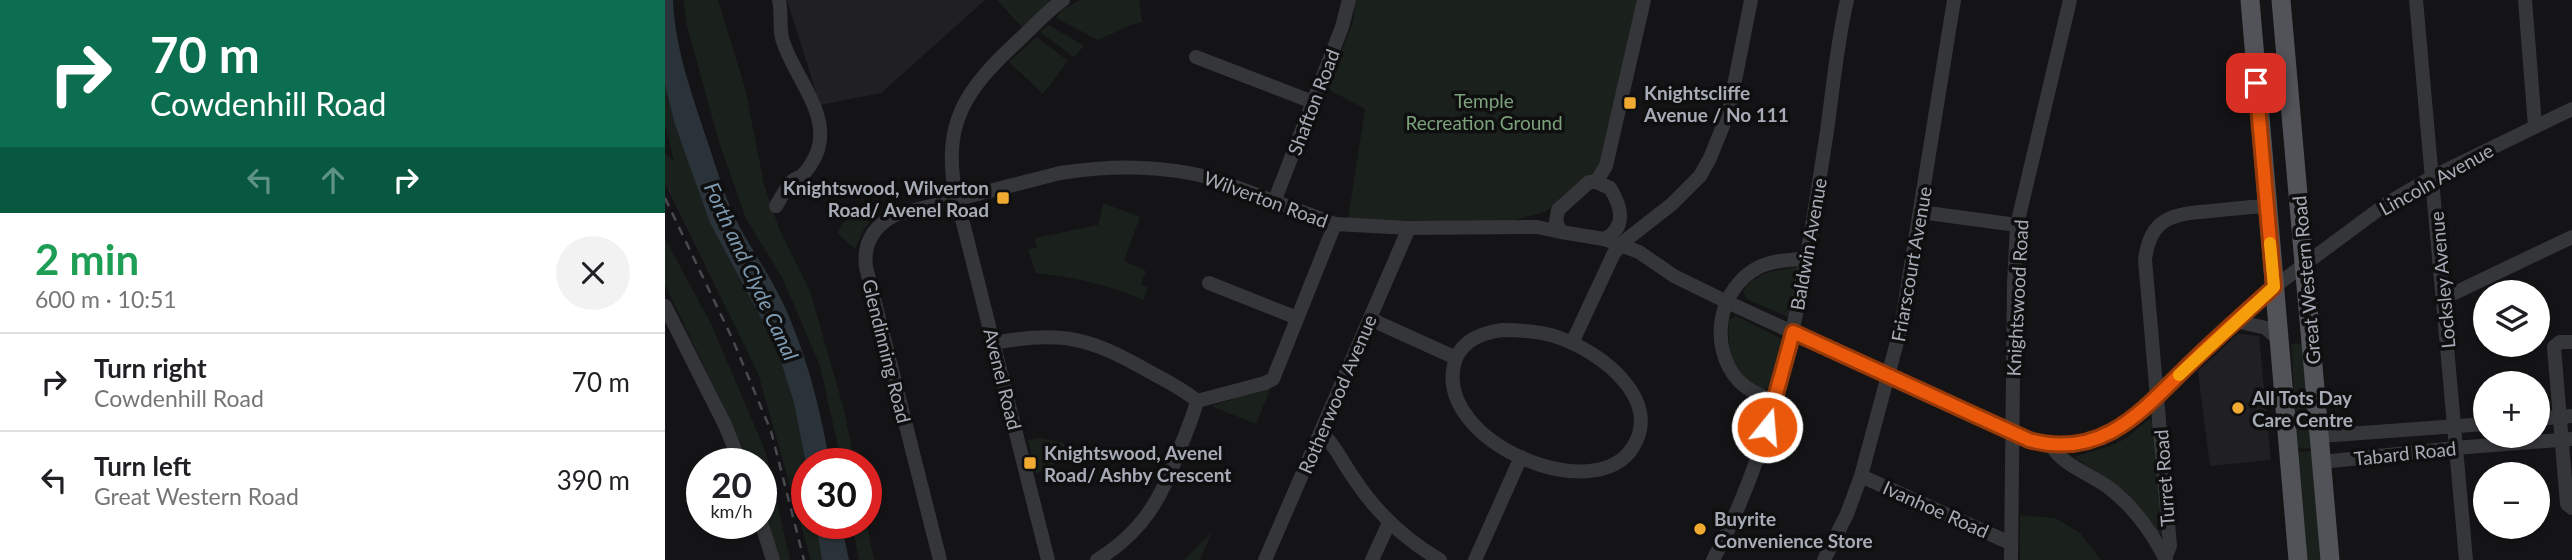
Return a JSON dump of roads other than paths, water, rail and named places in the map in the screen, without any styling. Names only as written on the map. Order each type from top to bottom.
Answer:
[{"type":"main road","name":"Great Western Road","points":[[2250,0],[2298,560]]},
{"type":"main road","name":"Great Western Road","points":[[2281,0],[2330,560]]},
{"type":"street","points":[[776,206],[792,180],[802,176],[809,167],[818,150],[819,141],[811,95],[787,51],[782,36],[779,0]]},
{"type":"street","points":[[957,199],[951,147],[954,130],[969,95],[995,63],[1063,0]]},
{"type":"street","name":"Shafton Road","points":[[1274,202],[1342,27],[1349,0]]},
{"type":"street","points":[[1537,227],[1556,214],[1589,183],[1596,181],[1606,166],[1644,0]]},
{"type":"street","points":[[1572,343],[1614,253],[1686,191],[1700,176],[1710,158],[1729,111],[1751,0]]},
{"type":"street","name":"Baldwin Avenue","points":[[1713,560],[1750,476],[1776,402],[1793,332],[1847,0]]},
{"type":"street","name":"Friarscourt Avenue","points":[[1825,560],[1847,514],[1861,476],[1901,327],[1954,0]]},
{"type":"street","name":"Knightswood Road","points":[[2011,560],[2017,225],[2070,0]]},
{"type":"street","name":"Locksley Avenue","points":[[2416,0],[2466,560]]},
{"type":"street","points":[[2525,0],[2535,126]]},
{"type":"street","points":[[1196,57],[1313,102]]},
{"type":"street","name":"Lincoln Avenue","points":[[2051,445],[2080,444],[2106,435],[2131,420],[2274,287],[2386,204],[2432,177],[2572,109]]},
{"type":"street","name":"Wilverton Road","points":[[957,199],[1060,173],[1137,166],[1212,178],[1335,224],[1409,228],[1537,227],[1561,232]]},
{"type":"street","points":[[1606,166],[1626,240],[1639,252],[1674,276],[1727,302],[2012,433],[2051,445],[2059,457],[2107,486],[2123,500],[2143,522],[2166,559]]},
{"type":"street","points":[[1596,181],[1610,188]]},
{"type":"street","name":"Avenel Road","points":[[957,199],[1048,560]]},
{"type":"street","name":"Glendinning Road","points":[[940,560],[865,258],[871,236],[886,220],[895,215],[957,199]]},
{"type":"street","name":"Turret Road","points":[[2166,559],[2169,546],[2145,260],[2151,236],[2157,226],[2176,215],[2267,206]]},
{"type":"street","points":[[1920,212],[2017,225]]},
{"type":"street","points":[[1556,214],[1557,226],[1561,232],[1626,240]]},
{"type":"street","points":[[1604,239],[1616,232],[1621,219]]},
{"type":"street","points":[[1197,401],[1273,379],[1335,224]]},
{"type":"street","name":"Rotherwood Avenue","points":[[1265,560],[1409,228]]},
{"type":"street","points":[[2444,298],[2572,237]]},
{"type":"street","points":[[1776,402],[1751,391],[1739,381],[1725,358],[1720,333],[1727,302],[1736,286],[1760,266],[1807,258]]},
{"type":"street","points":[[1209,283],[1297,318]]},
{"type":"street","points":[[665,306],[734,448]]},
{"type":"street","points":[[1370,319],[1455,358]]},
{"type":"street","points":[[2236,321],[2266,328],[2278,339]]},
{"type":"street","points":[[1525,330],[1572,343],[1605,363],[1635,397],[1641,426],[1635,445],[1616,464],[1588,471],[1559,469],[1521,457],[1497,444],[1479,429],[1458,405],[1452,379],[1455,358],[1477,336],[1495,331],[1525,330]]},
{"type":"street","points":[[994,343],[1030,336],[1052,336],[1099,345],[1183,390],[1197,401]]},
{"type":"street","points":[[2572,342],[2560,342],[2554,347],[2567,439],[2567,504],[2572,508]]},
{"type":"street","points":[[1097,560],[1132,533],[1155,506],[1168,480],[1197,401]]},
{"type":"street","name":"Tabard Road","points":[[2320,436],[2473,425]]},
{"type":"street","points":[[1321,432],[1389,523],[1440,560]]},
{"type":"street","name":"Tabard Road","points":[[2322,463],[2567,439]]},
{"type":"street","points":[[1475,560],[1521,457]]},
{"type":"street","name":"Ivanhoe Road","points":[[1861,476],[2010,543]]},
{"type":"street","points":[[1372,560],[1389,523]]},
{"type":"street","points":[[766,539],[773,560]]},
{"type":"water","name":"Forth and Clyde Canal","points":[[665,0],[673,0],[685,71],[718,173],[739,226],[779,295],[797,337],[814,391],[827,448],[803,448],[794,403],[776,346],[710,223],[675,125],[665,85]]},
{"type":"water","points":[[819,539],[844,539],[849,560],[822,560]]},
{"type":"railway","points":[[665,198],[732,338],[771,431],[804,560]]},
{"type":"place","name":"Knightscliffe Avenue / No 111","points":[[1630,103]]},
{"type":"place","name":"Knightswood, Wilverton Road/ Avenel Road","points":[[1003,198]]},
{"type":"place","name":"All Tots Day Care Centre","points":[[2238,408]]},
{"type":"place","name":"Knightswood, Avenel Road/ Ashby Crescent","points":[[1030,463]]},
{"type":"place","name":"Buyrite Convenience Store","points":[[1700,529]]},
{"type":"park label","name":"Temple Recreation Ground","points":[[1484,111]]}]
